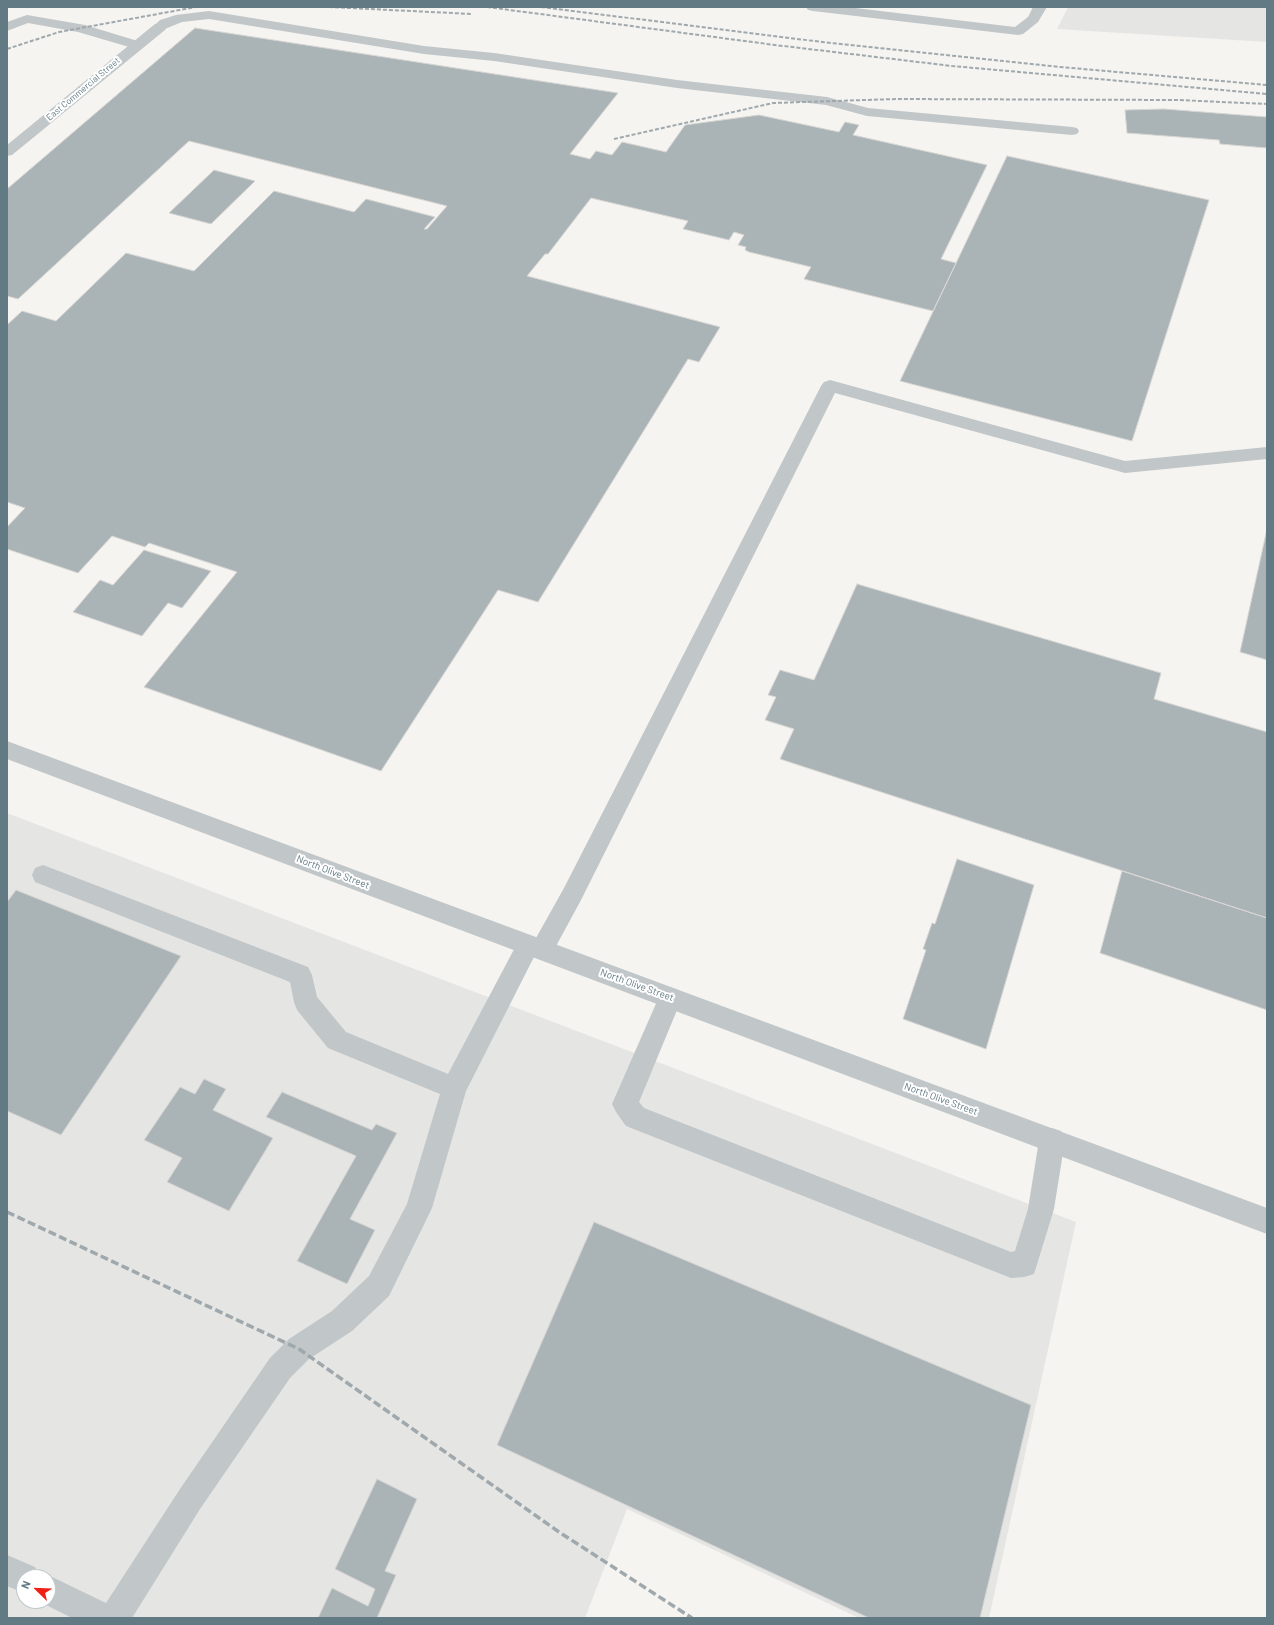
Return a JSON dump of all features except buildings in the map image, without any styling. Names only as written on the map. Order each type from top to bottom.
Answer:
[{"type":"street","points":[[812,7],[859,10],[1018,31],[1033,19],[1040,7]]},
{"type":"street","name":"East Commercial Street","points":[[7,152],[136,45],[165,23],[181,18],[209,15],[424,50],[494,57],[677,84],[827,101],[867,112],[1072,131]]},
{"type":"street","points":[[11,23],[26,19],[80,28],[136,45]]},
{"type":"street","points":[[114,1618],[190,1499],[280,1368],[299,1349],[342,1321],[379,1286],[419,1208],[454,1088],[535,947],[575,888],[830,386],[1125,467],[1267,453]]},
{"type":"street","name":"North Olive Street","points":[[7,750],[1267,1221]]},
{"type":"street","points":[[43,875],[300,975],[306,1002],[337,1040],[454,1088]]},
{"type":"street","points":[[670,998],[625,1104],[635,1117],[1011,1265],[1024,1264],[1041,1209],[1052,1140]]},
{"type":"street","points":[[56,1594],[104,1618]]},
{"type":"shaded area","points":[[1068,7],[1267,7],[1267,42],[1057,29]]},
{"type":"shaded area","points":[[7,813],[1076,1222],[989,1618],[859,1618],[627,1509],[585,1618],[7,1618]]},
{"type":"railway","points":[[7,49],[59,32],[196,7]]},
{"type":"railway","points":[[329,7],[472,14]]},
{"type":"railway","points":[[487,7],[775,45],[952,66],[1267,94]]},
{"type":"railway","points":[[541,7],[822,42],[1060,67],[1267,85]]},
{"type":"railway","points":[[614,139],[773,103],[896,99],[1178,100],[1267,104]]},
{"type":"railway","points":[[7,1212],[299,1349],[559,1532],[692,1618]]}]
